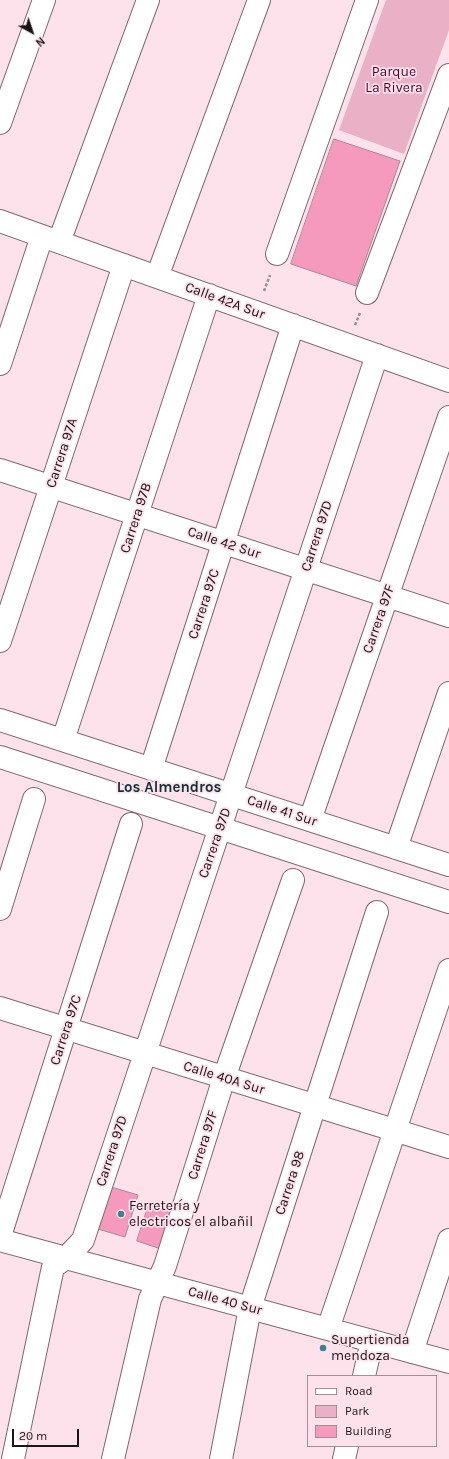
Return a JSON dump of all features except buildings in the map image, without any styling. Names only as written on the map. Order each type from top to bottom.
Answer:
[{"type":"street","points":[[0,123],[44,0]]},
{"type":"street","points":[[0,364],[148,0]]},
{"type":"street","points":[[157,277],[259,0]]},
{"type":"street","points":[[277,254],[367,0]]},
{"type":"street","points":[[367,293],[449,75]]},
{"type":"street","name":"Calle 42A Sur","points":[[0,221],[449,381]]},
{"type":"street","name":"Carrera 97A","points":[[0,641],[124,265]]},
{"type":"street","name":"Carrera 97B","points":[[63,740],[208,295]]},
{"type":"street","name":"Carrera 97C","points":[[151,769],[293,325]]},
{"type":"street","name":"Carrera 97D","points":[[13,1459],[53,1267],[66,1258],[83,1240],[144,1053],[378,355]]},
{"type":"street","name":"Carrera 97F","points":[[310,820],[449,417]]},
{"type":"street","name":"Calle 42 Sur","points":[[0,470],[449,616]]},
{"type":"street","points":[[396,848],[449,693]]},
{"type":"street","name":"Calle 41 Sur","points":[[0,720],[449,865]]},
{"type":"street","points":[[0,757],[449,902]]},
{"type":"street","points":[[0,909],[34,799]]},
{"type":"street","name":"Carrera 97C","points":[[0,1236],[131,824]]},
{"type":"street","name":"Carrera 97F","points":[[113,1459],[150,1299],[166,1266],[224,1078],[293,880]]},
{"type":"street","name":"Carrera 98","points":[[221,1459],[250,1308],[377,912]]},
{"type":"street","points":[[328,1329],[449,970]]},
{"type":"street","name":"Calle 40A Sur","points":[[0,1008],[449,1147]]},
{"type":"street","name":"Calle 40 Sur","points":[[0,1240],[449,1362]]},
{"type":"street","points":[[412,1352],[449,1240]]},
{"type":"street","points":[[364,1375],[372,1341]]},
{"type":"street","points":[[344,1459],[347,1447]]},
{"type":"path","points":[[257,312],[277,254]]},
{"type":"path","points":[[348,344],[367,293]]},
{"type":"green space","name":"Parque La Rivera","points":[[386,0],[449,0],[449,30],[404,154],[339,130]]},
{"type":"place","name":"Ferretería y electricos el albañil","points":[[121,1214]]},
{"type":"place","name":"Supertienda mendoza","points":[[323,1348]]},
{"type":"district","name":"Los Almendros","points":[[169,788]]}]
